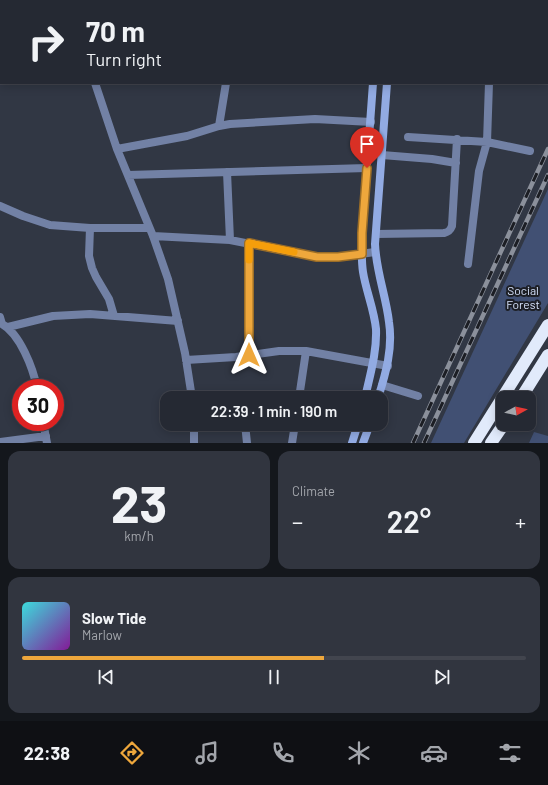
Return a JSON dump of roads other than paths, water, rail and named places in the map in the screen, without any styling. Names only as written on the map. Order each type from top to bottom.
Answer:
[{"type":"highway","points":[[474,443],[548,325]]},
{"type":"highway","points":[[525,391],[548,355]]},
{"type":"highway","points":[[491,443],[499,431]]},
{"type":"street","points":[[95,84],[117,149],[153,236],[168,279],[186,360],[191,391]]},
{"type":"street","points":[[219,126],[226,84]]},
{"type":"street","points":[[367,391],[376,347],[376,329],[363,273],[362,254],[362,233],[373,84]]},
{"type":"street","points":[[380,391],[388,366],[390,340],[388,316],[375,252],[387,84]]},
{"type":"street","points":[[468,264],[479,172],[487,142],[489,84]]},
{"type":"street","points":[[117,149],[187,136],[219,126],[315,119],[371,122]]},
{"type":"street","points":[[408,137],[487,142],[530,151]]},
{"type":"street","points":[[376,234],[448,232],[452,226],[457,139]]},
{"type":"street","points":[[382,155],[432,159],[456,163]]},
{"type":"street","points":[[128,175],[367,168]]},
{"type":"street","points":[[227,172],[230,240]]},
{"type":"street","points":[[0,206],[22,216],[50,225],[90,228],[149,228]]},
{"type":"street","points":[[90,228],[89,256],[92,268],[109,299],[114,316]]},
{"type":"street","points":[[153,236],[230,240],[317,257],[338,257],[375,252]]},
{"type":"street","points":[[249,243],[249,355]]},
{"type":"street","points":[[3,323],[53,316],[90,314],[178,321]]},
{"type":"street","points":[[3,323],[20,342],[34,379]]},
{"type":"street","points":[[186,360],[306,351],[388,366]]},
{"type":"street","points":[[300,391],[306,351]]},
{"type":"street","points":[[382,385],[418,396]]},
{"type":"street","points":[[194,431],[194,443]]},
{"type":"street","points":[[245,431],[246,443]]},
{"type":"street","points":[[292,443],[294,431]]},
{"type":"street","points":[[352,443],[356,431]]},
{"type":"street","points":[[363,443],[367,431]]},
{"type":"street","points":[[0,442],[46,440]]},
{"type":"railway","points":[[413,443],[548,149]]},
{"type":"railway","points":[[424,443],[548,175]]},
{"type":"park label","name":"Social Forest","points":[[523,298]]}]
